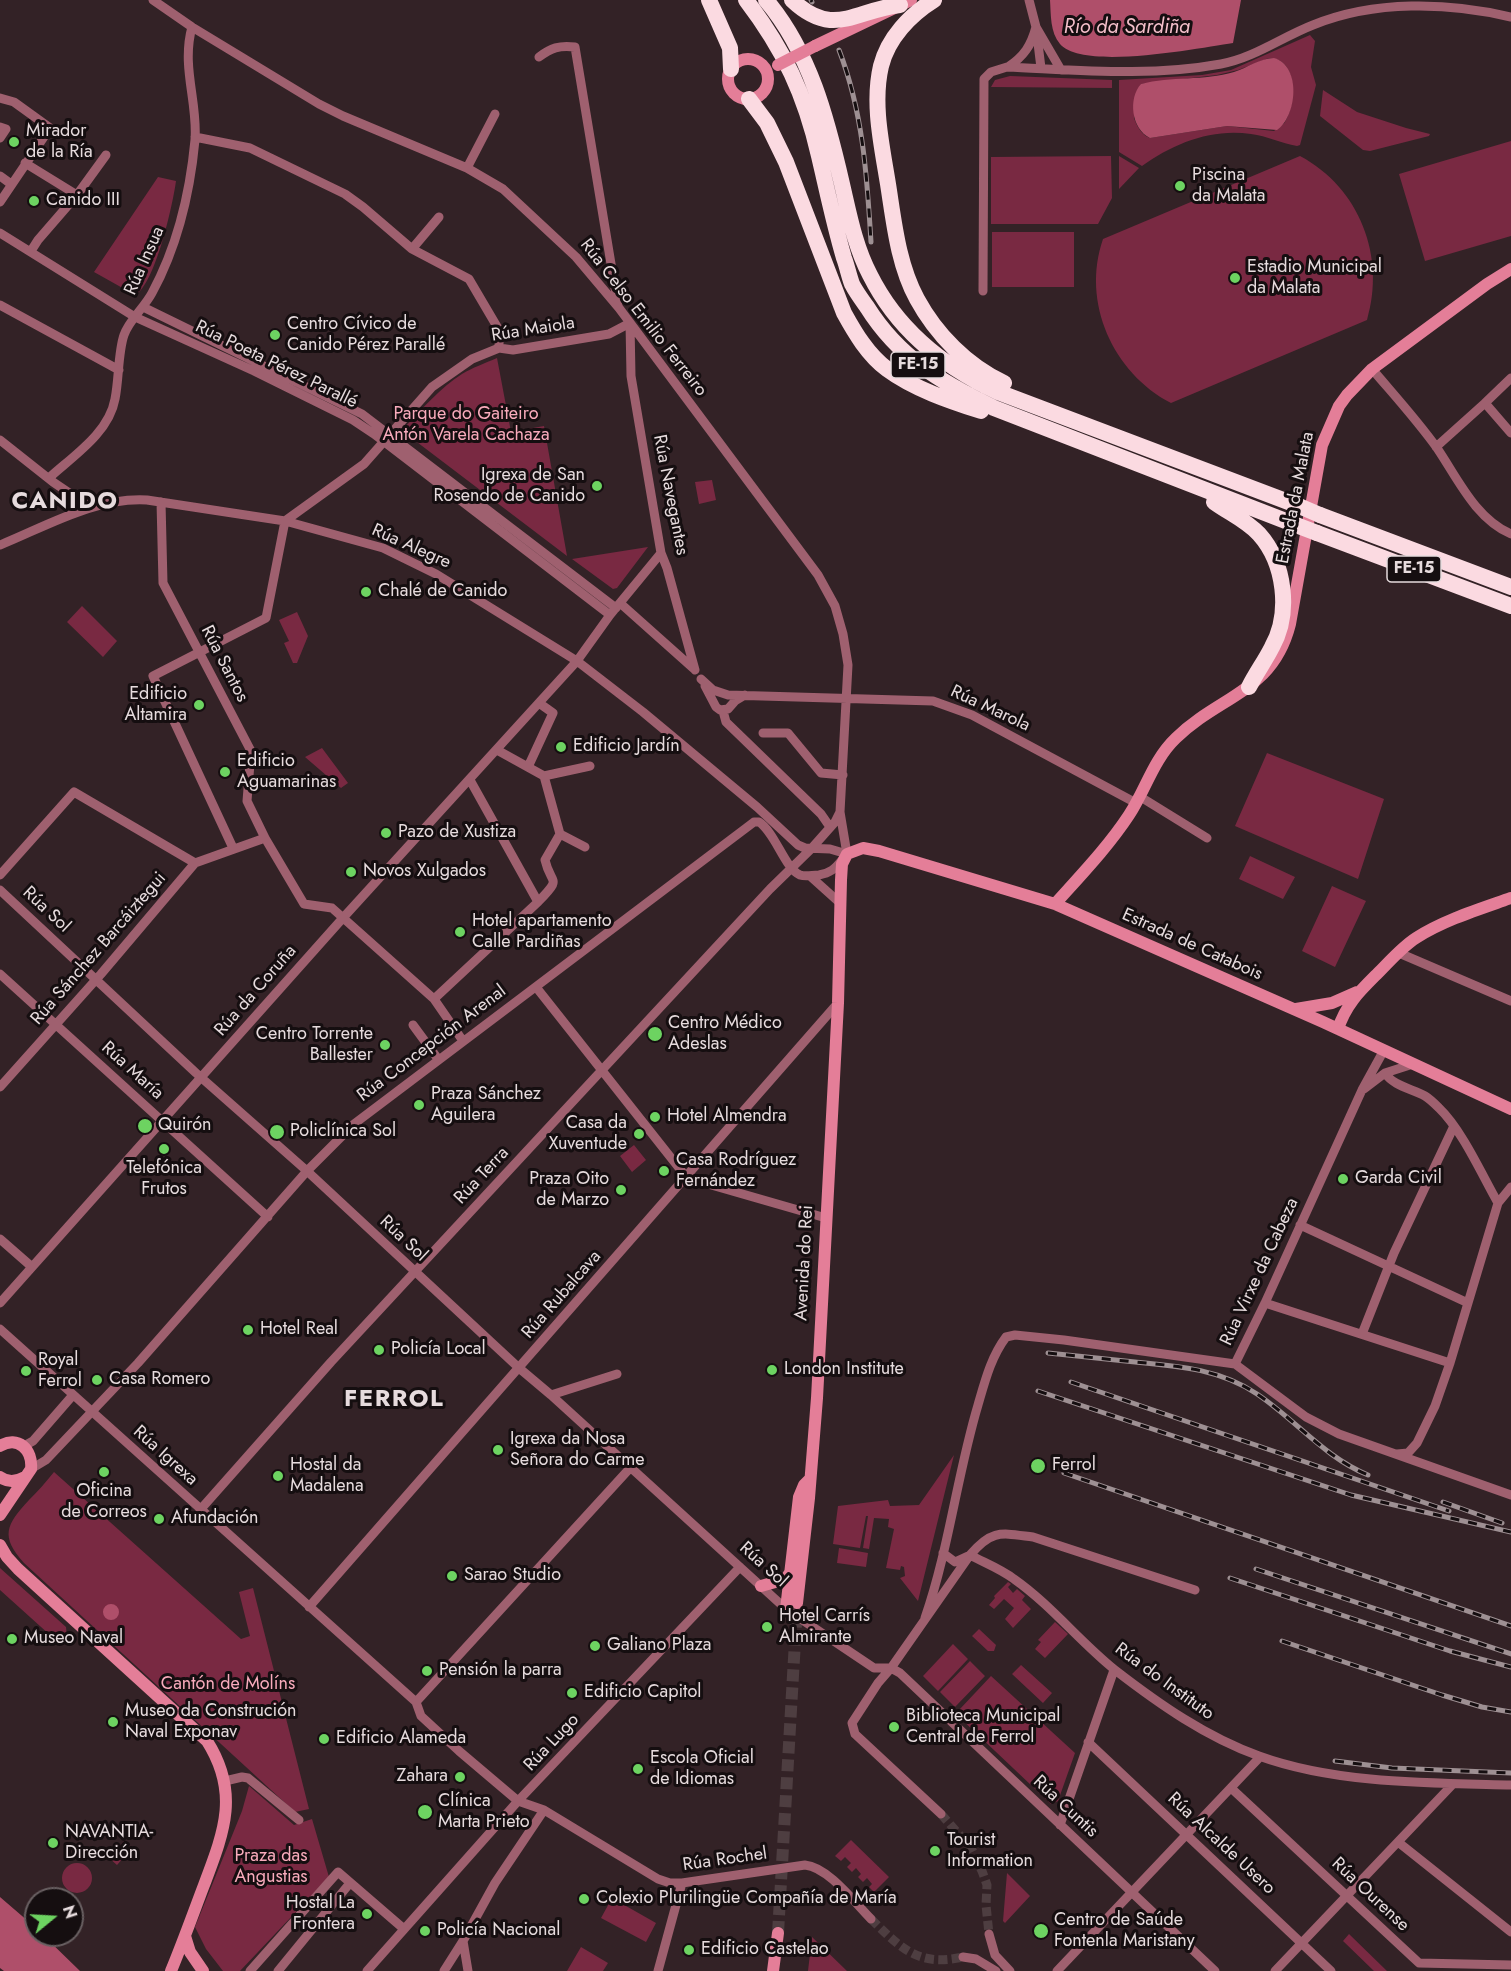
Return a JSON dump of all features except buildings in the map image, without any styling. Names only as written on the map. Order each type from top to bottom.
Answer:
[{"type":"highway","points":[[709,0],[730,48],[731,69]]},
{"type":"highway","name":"FE-15","points":[[746,0],[777,44],[804,101],[835,229],[852,284],[877,322],[916,363],[955,389],[994,408],[1197,488],[1511,606]]},
{"type":"highway","name":"FE-15","points":[[766,0],[793,40],[815,85],[827,120],[852,226],[869,274],[895,315],[930,351],[968,378],[998,393],[1511,587]]},
{"type":"highway","points":[[792,0],[809,14],[830,21],[848,20],[906,3]]},
{"type":"highway","points":[[934,0],[910,18],[897,33],[881,65],[878,85],[882,150],[903,264],[916,298],[936,329],[958,352],[986,375],[1061,410],[1076,421]]},
{"type":"highway","points":[[749,99],[768,123],[786,162],[844,313],[869,352],[886,368],[910,383],[961,405],[1049,435],[1083,443]]},
{"type":"highway","points":[[1197,488],[1219,506],[1240,518],[1259,535],[1270,549],[1276,564],[1283,613],[1273,646],[1249,687]]},
{"type":"main road","points":[[772,68],[765,89],[756,98],[738,96],[729,87],[731,69],[740,61],[752,59],[772,68],[906,3]]},
{"type":"main road","name":"Estrada da Malata","points":[[1055,904],[1122,825],[1138,800],[1157,761],[1177,737],[1210,711],[1249,687],[1271,668],[1286,640],[1317,470],[1326,433],[1347,395],[1372,369],[1487,284],[1511,269]]},
{"type":"main road","name":"Estrada de Catabois","points":[[847,854],[863,848],[879,850],[1055,904],[1323,1022],[1511,1110]]},
{"type":"main road","name":"Avenida do Rei","points":[[792,1606],[811,1478],[838,1004],[841,870],[847,854]]},
{"type":"main road","points":[[1338,1029],[1344,1011],[1363,988],[1416,938],[1511,898]]},
{"type":"main road","points":[[1293,1009],[1332,1003],[1363,988]]},
{"type":"main road","points":[[1323,1022],[1324,1014],[1332,1003]]},
{"type":"main road","points":[[0,1515],[28,1473],[31,1456],[24,1446],[3,1442]]},
{"type":"main road","points":[[0,1477],[15,1481],[28,1473]]},
{"type":"main road","points":[[792,1606],[791,1571],[799,1497],[804,1485],[811,1478]]},
{"type":"main road","points":[[0,1545],[18,1569],[207,1741],[221,1767],[227,1796],[225,1828],[173,1966]]},
{"type":"main road","points":[[761,1586],[786,1579],[791,1571]]},
{"type":"main road","points":[[773,1971],[777,1933]]},
{"type":"main road","points":[[185,1936],[190,1952],[202,1971]]},
{"type":"main road","points":[[173,1966],[180,1958],[202,1971]]},
{"type":"main road","points":[[173,1966],[184,1971]]},
{"type":"street","name":"Rúa Celso Emilio Ferreiro","points":[[153,0],[192,27],[319,104],[467,168],[503,189],[576,257],[619,308],[776,518],[825,586],[835,606],[843,633],[848,665],[840,812],[847,854]]},
{"type":"street","points":[[1029,0],[1036,27],[1041,68]]},
{"type":"street","points":[[983,291],[984,80],[991,72],[1007,67],[1152,72],[1223,63],[1243,58],[1323,21],[1385,8],[1455,8],[1511,17]]},
{"type":"street","name":"Rúa Insua","points":[[49,478],[99,432],[108,419],[115,401],[124,335],[143,307],[172,248],[191,176],[195,136],[187,47],[192,27]]},
{"type":"street","points":[[1007,67],[1027,51],[1036,27]]},
{"type":"street","points":[[1036,27],[1061,70]]},
{"type":"street","points":[[539,57],[559,46],[575,47],[619,308]]},
{"type":"street","points":[[0,98],[14,102],[50,128],[0,202]]},
{"type":"street","points":[[467,168],[495,114]]},
{"type":"street","points":[[0,127],[6,129],[0,138]]},
{"type":"street","points":[[195,136],[250,148],[345,194],[412,249],[469,279],[499,330],[499,348]]},
{"type":"street","points":[[31,251],[77,195],[105,155]]},
{"type":"street","points":[[25,163],[77,195]]},
{"type":"street","points":[[0,176],[10,184]]},
{"type":"street","points":[[412,249],[439,217]]},
{"type":"street","name":"Rúa Poeta Pérez Parallé","points":[[0,233],[135,317],[254,371],[387,438]]},
{"type":"street","points":[[0,305],[119,370]]},
{"type":"street","name":"Rúa Poeta Pérez Parallé","points":[[143,307],[362,414],[387,438],[615,608]]},
{"type":"street","name":"Rúa Maiola","points":[[285,521],[364,464],[432,387],[472,359],[499,348],[513,350],[609,334],[630,323]]},
{"type":"street","name":"Rúa Navegantes","points":[[630,323],[631,376],[661,553],[694,670]]},
{"type":"street","points":[[1372,369],[1436,447],[1473,503],[1499,529],[1511,534]]},
{"type":"street","points":[[1436,447],[1511,378]]},
{"type":"street","points":[[1485,404],[1511,433]]},
{"type":"street","points":[[0,440],[90,507]]},
{"type":"street","name":"Rúa Alegre","points":[[0,545],[90,507],[129,499],[285,521],[383,548],[427,569],[577,661],[643,712],[757,807],[798,845],[811,849]]},
{"type":"street","name":"Rúa Santos","points":[[160,502],[163,583],[251,752],[247,801],[265,838],[304,904],[332,908],[342,919]]},
{"type":"street","points":[[233,848],[153,676],[266,618],[285,521]]},
{"type":"street","name":"Rúa da Coruña","points":[[0,1303],[342,919],[577,661],[615,608],[661,553]]},
{"type":"street","name":"Rúa Navegantes","points":[[615,608],[694,670],[715,702]]},
{"type":"street","name":"Rúa Navegantes","points":[[700,679],[713,690],[724,694]]},
{"type":"street","points":[[745,695],[727,708],[718,709],[715,702],[716,697],[724,694],[731,699],[727,708],[726,722],[821,814],[830,827]]},
{"type":"street","name":"Rúa Marola","points":[[724,694],[933,701],[972,716],[1138,800],[1207,838]]},
{"type":"street","points":[[528,767],[553,713],[539,703]]},
{"type":"street","points":[[763,733],[788,733],[821,773],[843,776]]},
{"type":"street","points":[[497,750],[544,776],[590,766]]},
{"type":"street","points":[[434,999],[552,888],[553,877],[545,860],[560,834],[544,776]]},
{"type":"street","points":[[470,780],[538,902]]},
{"type":"street","points":[[0,875],[74,792],[195,863]]},
{"type":"street","points":[[757,807],[758,815],[754,822],[759,822],[765,827],[791,868],[800,875],[810,876],[831,872],[847,854],[830,849],[811,849]]},
{"type":"street","name":"Rúa Celso Emilio Ferreiro","points":[[791,868],[811,849],[840,812]]},
{"type":"street","name":"Rúa Concepción Arenal","points":[[28,1473],[46,1460],[138,1363],[308,1171],[354,1124],[754,822]]},
{"type":"street","points":[[560,834],[585,847]]},
{"type":"street","name":"Rúa Sánchez Barcáiztegui","points":[[0,1087],[195,863],[265,838]]},
{"type":"street","name":"Rúa Terra","points":[[200,1510],[331,1362],[791,868]]},
{"type":"street","points":[[810,876],[840,903]]},
{"type":"street","name":"Rúa Sol","points":[[0,890],[202,1078],[308,1171],[415,1273],[761,1586],[792,1606],[874,1668]]},
{"type":"street","points":[[342,919],[434,999],[463,1041]]},
{"type":"street","points":[[1398,953],[1511,1001]]},
{"type":"street","name":"Rúa María","points":[[0,974],[268,1216]]},
{"type":"street","points":[[536,987],[687,1178],[826,1218]]},
{"type":"street","name":"Rúa Rubalcava","points":[[309,1607],[838,1004]]},
{"type":"street","points":[[413,1025],[438,1059]]},
{"type":"street","name":"Rúa Virxe da Cabeza","points":[[943,1553],[966,1446],[992,1359],[1006,1337],[1015,1335],[1064,1340],[1235,1364],[1362,1090],[1384,1050]]},
{"type":"street","points":[[1362,1090],[1385,1073],[1413,1064]]},
{"type":"street","points":[[1385,1073],[1387,1077],[1427,1096],[1444,1112],[1498,1203]]},
{"type":"street","points":[[1362,1334],[1394,1253],[1454,1126]]},
{"type":"street","points":[[1395,1455],[1408,1452],[1417,1443],[1435,1406],[1498,1203],[1511,1187]]},
{"type":"street","points":[[1300,1225],[1468,1303]]},
{"type":"street","points":[[0,1239],[32,1268]]},
{"type":"street","points":[[1265,1303],[1450,1363]]},
{"type":"street","name":"Rúa Igrexa","points":[[0,1329],[416,1702],[421,1716],[518,1802]]},
{"type":"street","points":[[1235,1364],[1306,1418],[1339,1434],[1511,1495]]},
{"type":"street","points":[[551,1395],[617,1374]]},
{"type":"street","points":[[24,1446],[33,1441],[74,1395]]},
{"type":"street","points":[[416,1702],[631,1467]]},
{"type":"street","points":[[941,1814],[859,1738],[852,1726],[854,1719],[878,1683],[982,1541],[994,1535],[1033,1537],[1195,1590]]},
{"type":"street","points":[[925,1618],[943,1553],[956,1562],[970,1555]]},
{"type":"street","name":"Rúa do Instituto","points":[[970,1555],[1013,1578],[1032,1593],[1114,1670],[1199,1729],[1260,1757],[1294,1767],[1344,1777],[1511,1785]]},
{"type":"street","name":"Rúa Lugo","points":[[367,1971],[518,1802],[740,1567]]},
{"type":"street","points":[[874,1668],[891,1668]]},
{"type":"street","points":[[874,1668],[879,1676],[878,1683]]},
{"type":"street","name":"Rúa Cuntis","points":[[891,1668],[900,1673],[1215,1971]]},
{"type":"street","points":[[1060,1825],[1114,1670]]},
{"type":"street","name":"Rúa Alcalde Usero","points":[[1088,1742],[1331,1971]]},
{"type":"street","points":[[1057,1971],[1260,1757]]},
{"type":"street","points":[[225,1781],[248,1778],[299,1820]]},
{"type":"street","points":[[1275,1971],[1453,1784]]},
{"type":"street","name":"Rúa Ourense","points":[[1231,1788],[1419,1964],[1461,1968],[1511,1965]]},
{"type":"street","name":"Rúa Rochel","points":[[518,1802],[544,1810],[658,1879],[670,1883],[805,1865],[813,1866],[841,1889],[871,1919]]},
{"type":"street","points":[[444,1971],[495,1883],[544,1810]]},
{"type":"street","points":[[1398,1842],[1511,1932]]},
{"type":"street","points":[[256,1969],[338,1872],[404,1929]]},
{"type":"street","points":[[278,1971],[350,1883]]},
{"type":"street","points":[[658,1971],[682,1883]]},
{"type":"street","points":[[989,1934],[995,1954],[1010,1971]]},
{"type":"street","points":[[463,1941],[468,1971]]},
{"type":"street","points":[[963,1957],[976,1959],[996,1971]]},
{"type":"green space","points":[[1310,35],[1315,41],[1311,67],[1316,85],[1300,145],[1291,145],[1251,134],[1222,133],[1180,144],[1142,166],[1119,152],[1119,80],[1202,75],[1231,70]],"holes":[[[1269,58],[1279,60],[1290,73],[1293,93],[1289,114],[1285,122],[1274,131],[1227,126],[1150,138],[1142,133],[1135,121],[1141,84],[1217,75]]]},
{"type":"green space","points":[[1010,76],[1112,80],[1112,88],[991,87],[995,80]]},
{"type":"green space","points":[[1323,90],[1357,112],[1430,134],[1370,151],[1363,150],[1320,116]]},
{"type":"green space","points":[[1511,141],[1511,236],[1425,261],[1399,174]]},
{"type":"green space","points":[[1111,156],[1112,198],[1098,224],[991,224],[991,157]]},
{"type":"green space","points":[[1119,156],[1139,168],[1119,189]]},
{"type":"green space","name":"Estadio Municipal da Malata","points":[[1300,156],[1321,170],[1338,186],[1353,205],[1363,226],[1370,249],[1373,272],[1372,296],[1367,320],[1171,403],[1133,374],[1118,355],[1107,333],[1096,287],[1097,263],[1103,239]]},
{"type":"green space","points":[[158,177],[176,181],[174,192],[156,261],[142,288],[135,295],[94,272]]},
{"type":"green space","points":[[992,232],[1074,232],[1074,287],[992,287]]},
{"type":"green space","name":"Parque do Gaiteiro Antón Varela Cachaza","points":[[497,358],[511,432],[544,426],[567,556],[405,433],[405,427],[446,386],[466,372]]},
{"type":"green space","points":[[712,480],[716,500],[699,504],[695,482]]},
{"type":"green space","points":[[648,547],[617,588],[613,589],[572,559]]},
{"type":"green space","points":[[82,606],[117,641],[103,657],[67,622]]},
{"type":"green space","points":[[297,612],[308,636],[297,663],[293,663],[284,643],[289,641],[279,620]]},
{"type":"green space","points":[[322,748],[348,783],[341,788],[305,757]]},
{"type":"green space","points":[[1267,753],[1384,799],[1358,879],[1235,826]]},
{"type":"green space","points":[[1250,856],[1295,877],[1283,899],[1239,879]]},
{"type":"green space","points":[[1332,886],[1366,901],[1335,967],[1302,951]]},
{"type":"green space","points":[[634,1145],[646,1160],[632,1172],[620,1156]]},
{"type":"green space","points":[[954,1455],[918,1601],[900,1578],[905,1576],[904,1567],[901,1566],[900,1570],[886,1568],[894,1529],[888,1527],[889,1519],[874,1518],[869,1549],[863,1548],[868,1516],[866,1516],[860,1548],[833,1544],[838,1506],[888,1500],[890,1506],[919,1505]]},
{"type":"green space","name":"Cantón de Molíns","points":[[54,1472],[241,1639],[250,1636],[239,1592],[253,1588],[309,1809],[295,1812],[16,1554],[9,1538],[11,1524],[21,1509]]},
{"type":"green space","points":[[839,1548],[868,1553],[866,1567],[837,1563]]},
{"type":"green space","points":[[0,1568],[66,1627],[67,1637],[61,1645],[0,1590]]},
{"type":"green space","points":[[1008,1582],[1011,1584],[1008,1587],[1013,1593],[1017,1589],[1025,1596],[1022,1600],[1031,1609],[1013,1628],[1005,1619],[1014,1608],[1004,1599],[994,1609],[989,1605],[995,1598],[994,1596]]},
{"type":"green space","points":[[1055,1622],[1068,1634],[1045,1658],[1035,1649],[1041,1642],[1038,1640]]},
{"type":"green space","points":[[979,1629],[996,1645],[994,1651],[988,1651],[972,1636]]},
{"type":"green space","points":[[953,1644],[968,1659],[938,1691],[923,1676]]},
{"type":"green space","points":[[970,1661],[985,1676],[955,1707],[940,1692]]},
{"type":"green space","points":[[1021,1665],[1052,1693],[1043,1703],[1012,1674]]},
{"type":"green space","points":[[991,1676],[1075,1753],[1058,1801],[1051,1804],[958,1716],[959,1710]]},
{"type":"green space","name":"Praza das Angustias","points":[[249,1786],[294,1825],[312,1819],[329,1877],[240,1971],[223,1971],[206,1949],[195,1927],[242,1811]]},
{"type":"green space","points":[[851,1840],[889,1877],[874,1892],[869,1887],[872,1884],[867,1878],[863,1882],[858,1877],[861,1874],[856,1868],[852,1872],[847,1867],[851,1863],[845,1857],[841,1861],[835,1856]]},
{"type":"green space","points":[[124,1841],[132,1848],[117,1865],[109,1858]]},
{"type":"green space","points":[[71,1864],[83,1864],[91,1872],[91,1884],[84,1891],[84,1887],[66,1887],[63,1884],[63,1872]]},
{"type":"green space","points":[[1007,1873],[1030,1896],[1005,1923],[1003,1921]]},
{"type":"green space","points":[[612,1898],[656,1923],[646,1942],[601,1918]]},
{"type":"green space","points":[[1349,1934],[1387,1971],[1374,1971],[1343,1941]]},
{"type":"green space","points":[[812,1937],[847,1971],[808,1971]]},
{"type":"green space","points":[[581,1947],[608,1963],[603,1971],[567,1971]]},
{"type":"water","name":"Río da Sardiña","points":[[1050,0],[1241,0],[1233,43],[1169,53],[1116,57],[1073,52],[1060,44],[1053,29]]},
{"type":"water","points":[[1274,58],[1283,63],[1289,71],[1294,92],[1289,114],[1284,124],[1277,130],[1227,126],[1150,138],[1144,134],[1135,121],[1134,97],[1141,84],[1223,75]]},
{"type":"water","points":[[108,1604],[114,1604],[119,1612],[117,1618],[108,1620],[103,1615],[103,1609]]},
{"type":"water","points":[[0,1897],[24,1918],[24,1947],[55,1947],[80,1971],[4,1971],[0,1968]]},
{"type":"tunnel","points":[[778,1933],[797,1607]]},
{"type":"tunnel","points":[[941,1814],[971,1848],[982,1871],[987,1885],[986,1905],[989,1934]]},
{"type":"tunnel","points":[[871,1919],[911,1953],[933,1959],[963,1957]]},
{"type":"railway","points":[[839,50],[859,121],[871,242]]},
{"type":"railway","points":[[1048,1353],[1183,1367],[1228,1379],[1257,1394],[1324,1448],[1368,1475]]},
{"type":"railway","points":[[1071,1382],[1449,1511]]},
{"type":"railway","points":[[1038,1391],[1351,1495],[1511,1532]]},
{"type":"railway","points":[[1064,1473],[1511,1626]]},
{"type":"railway","points":[[1443,1502],[1502,1523]]},
{"type":"railway","points":[[1256,1569],[1511,1654]]},
{"type":"railway","points":[[1230,1578],[1450,1651],[1511,1667]]},
{"type":"railway","points":[[1282,1641],[1442,1695],[1482,1707],[1511,1712]]},
{"type":"railway","points":[[1335,1761],[1392,1768],[1511,1773]]},
{"type":"place","name":"Mirador de la Ría","points":[[14,142]]},
{"type":"place","name":"Piscina da Malata","points":[[1180,186]]},
{"type":"place","name":"Canido III","points":[[34,201]]},
{"type":"place","name":"Estadio Municipal da Malata","points":[[1235,278]]},
{"type":"place","name":"Centro Cívico de Canido Pérez Parallé","points":[[275,335]]},
{"type":"place","name":"Igrexa de San Rosendo de Canido","points":[[597,486]]},
{"type":"place","name":"Chalé de Canido","points":[[366,592]]},
{"type":"place","name":"Edificio Altamira","points":[[199,705]]},
{"type":"place","name":"Edificio Jardín","points":[[561,747]]},
{"type":"place","name":"Edificio Aguamarinas","points":[[225,772]]},
{"type":"place","name":"Pazo de Xustiza","points":[[386,833]]},
{"type":"place","name":"Novos Xulgados","points":[[351,872]]},
{"type":"place","name":"Hotel apartamento Calle Pardiñas","points":[[460,932]]},
{"type":"place","name":"Centro Médico Adeslas","points":[[655,1034]]},
{"type":"place","name":"Centro Torrente Ballester","points":[[385,1045]]},
{"type":"place","name":"Praza Sánchez Aguilera","points":[[419,1105]]},
{"type":"place","name":"Hotel Almendra","points":[[655,1117]]},
{"type":"place","name":"Quirón","points":[[145,1126]]},
{"type":"place","name":"Policlínica Sol","points":[[277,1132]]},
{"type":"place","name":"Casa da Xuventude","points":[[639,1134]]},
{"type":"place","name":"Telefónica Frutos","points":[[164,1149]]},
{"type":"place","name":"Casa Rodríguez Fernández","points":[[664,1171]]},
{"type":"place","name":"Garda Civil","points":[[1343,1179]]},
{"type":"place","name":"Praza Oito de Marzo","points":[[621,1190]]},
{"type":"place","name":"Hotel Real","points":[[248,1330]]},
{"type":"place","name":"Policía Local","points":[[379,1350]]},
{"type":"place","name":"London Institute","points":[[772,1370]]},
{"type":"place","name":"Royal Ferrol","points":[[26,1371]]},
{"type":"place","name":"Casa Romero","points":[[97,1380]]},
{"type":"place","name":"Igrexa da Nosa Señora do Carme","points":[[498,1450]]},
{"type":"place","name":"Ferrol","points":[[1038,1466]]},
{"type":"place","name":"Oficina de Correos","points":[[104,1472]]},
{"type":"place","name":"Hostal da Madalena","points":[[278,1476]]},
{"type":"place","name":"Afundación","points":[[159,1519]]},
{"type":"place","name":"Sarao Studio","points":[[452,1576]]},
{"type":"place","name":"Hotel Carrís Almirante","points":[[767,1627]]},
{"type":"place","name":"Museo Naval","points":[[12,1639]]},
{"type":"place","name":"Galiano Plaza","points":[[595,1646]]},
{"type":"place","name":"Pensión la parra","points":[[427,1671]]},
{"type":"place","name":"Edificio Capitol","points":[[572,1693]]},
{"type":"place","name":"Museo da Construción Naval Exponav","points":[[113,1722]]},
{"type":"place","name":"Biblioteca Municipal Central de Ferrol","points":[[894,1727]]},
{"type":"place","name":"Edificio Alameda","points":[[324,1739]]},
{"type":"place","name":"Escola Oficial de Idiomas","points":[[638,1769]]},
{"type":"place","name":"Zahara","points":[[460,1777]]},
{"type":"place","name":"Clínica Marta Prieto","points":[[425,1812]]},
{"type":"place","name":"NAVANTIA- Dirección","points":[[53,1843]]},
{"type":"place","name":"Tourist Information","points":[[935,1851]]},
{"type":"place","name":"Colexio Plurilingüe Compañía de María","points":[[584,1899]]},
{"type":"place","name":"Hostal La Frontera","points":[[367,1914]]},
{"type":"place","name":"Policía Nacional","points":[[425,1931]]},
{"type":"place","name":"Centro de Saúde Fontenla Maristany","points":[[1041,1931]]},
{"type":"place","name":"Edificio Castelao","points":[[689,1950]]},
{"type":"district","name":"CANIDO","points":[[65,502]]},
{"type":"district","name":"FERROL","points":[[394,1400]]}]
